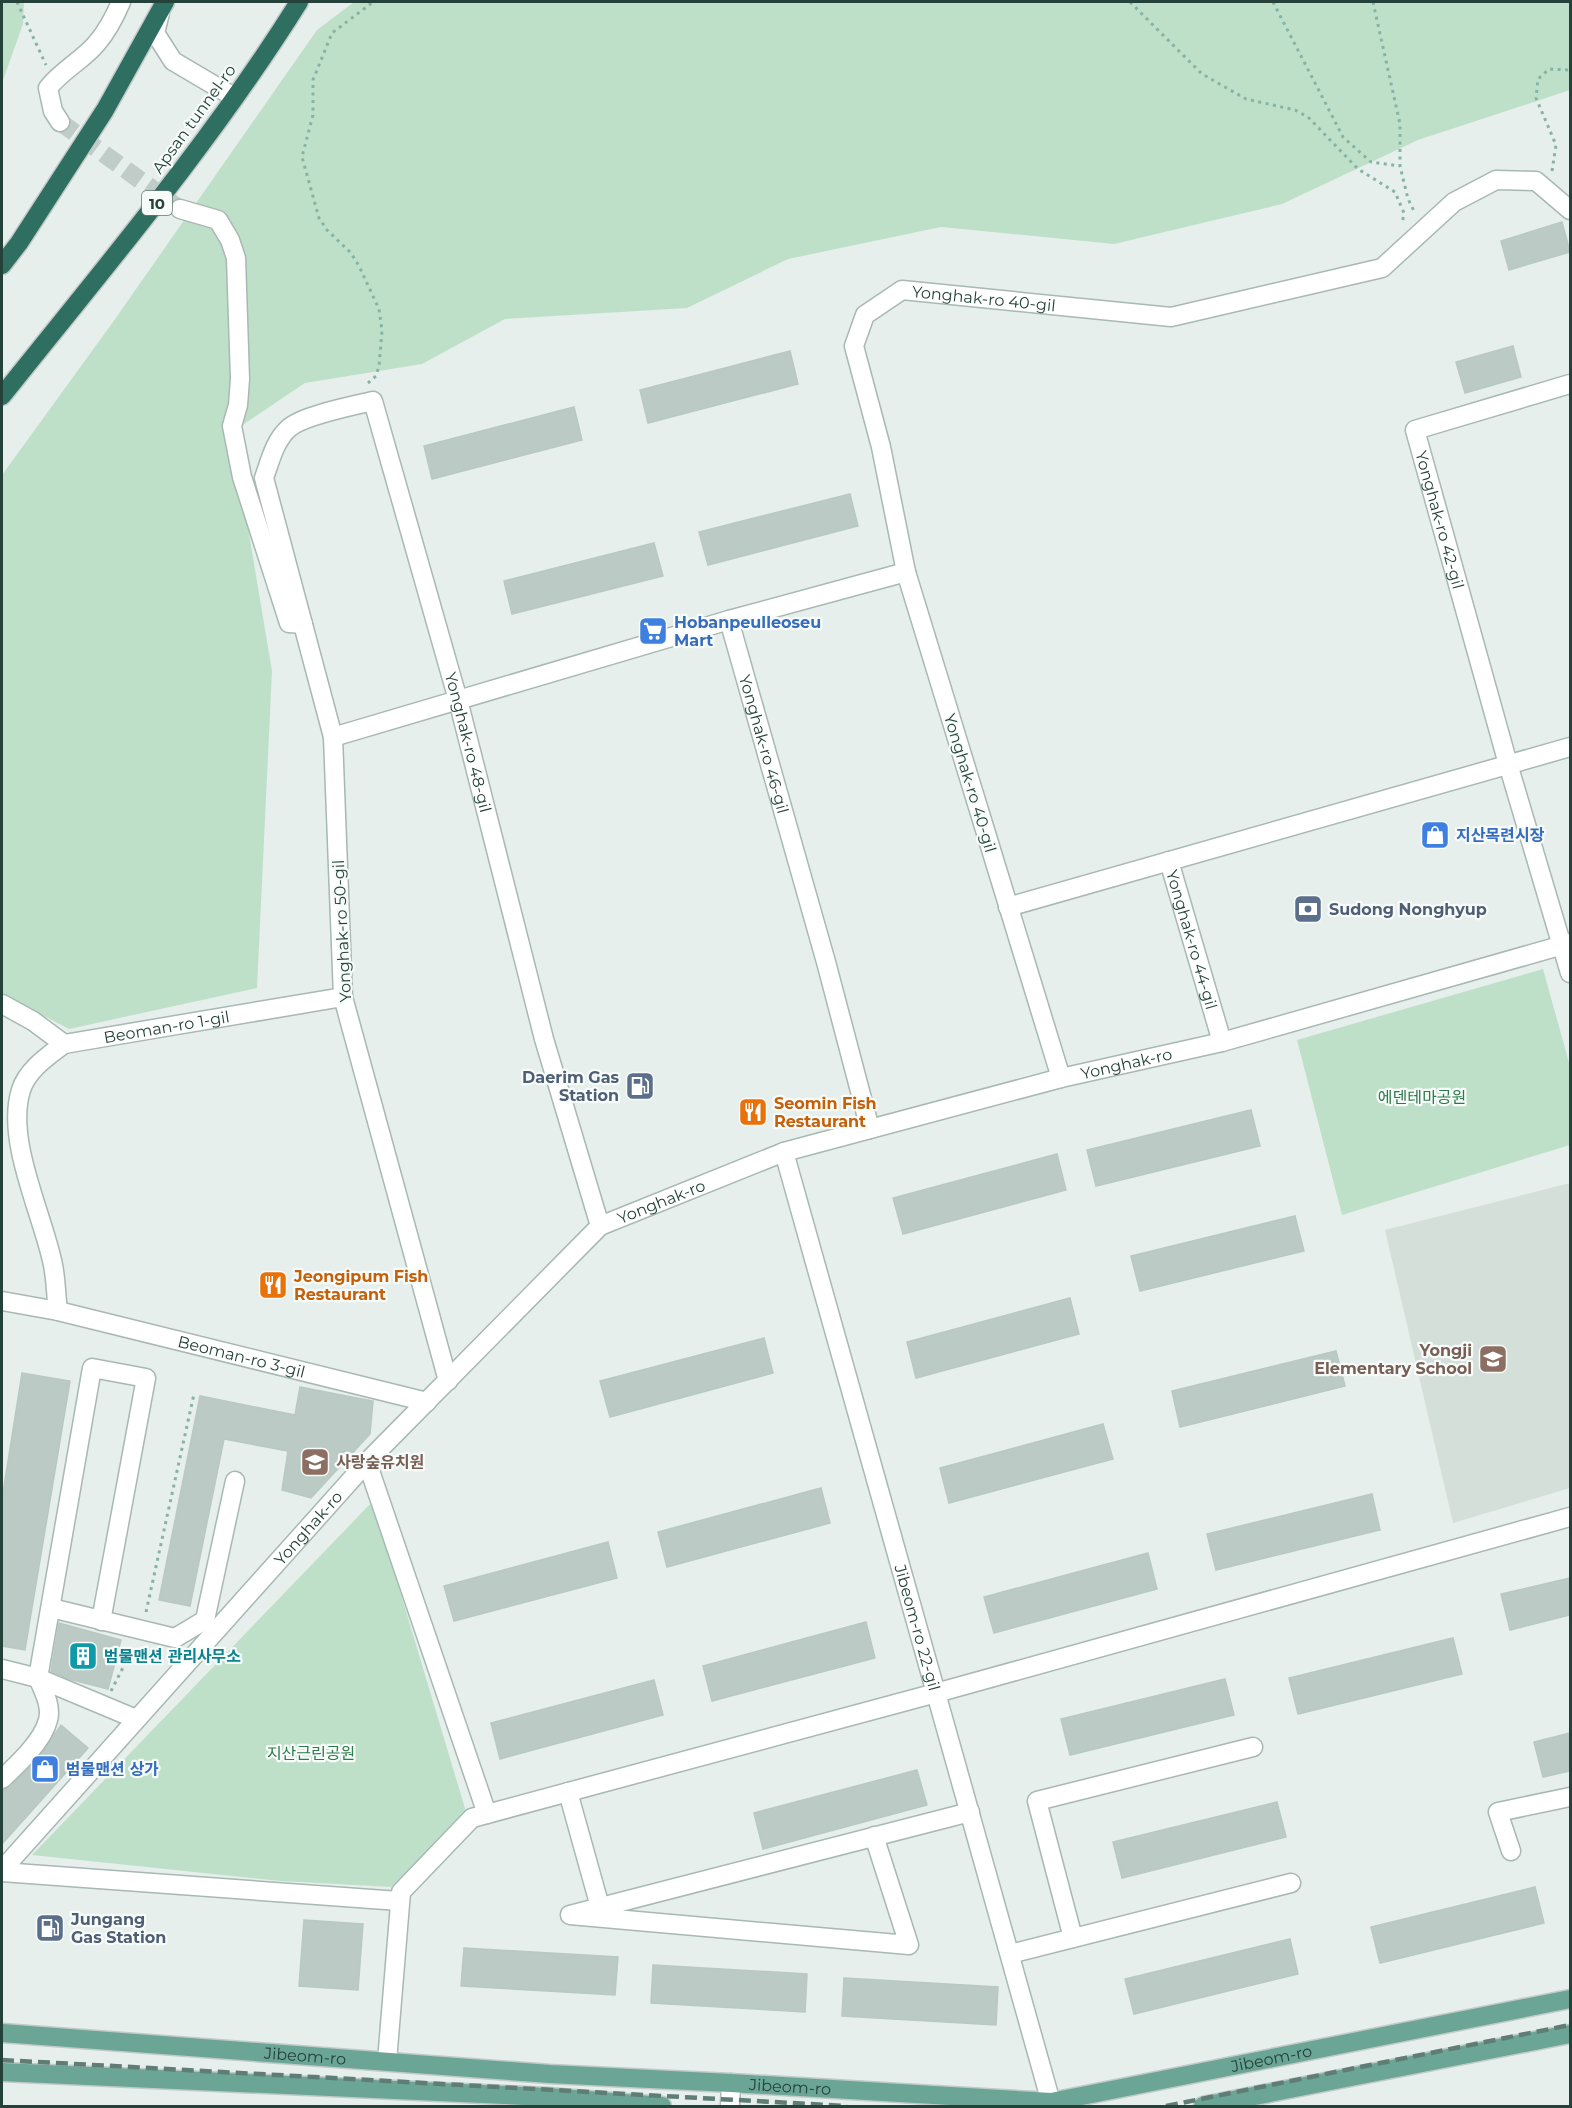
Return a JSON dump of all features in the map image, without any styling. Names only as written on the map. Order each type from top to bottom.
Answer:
[{"type":"highway","name":"Apsan tunnel-ro","points":[[2,396],[144,220],[265,56],[299,2]]},
{"type":"highway","points":[[2,265],[19,243],[105,110],[164,4]]},
{"type":"main road","name":"Jibeom-ro","points":[[2,2032],[550,2074],[731,2083],[1052,2104],[1570,1999]]},
{"type":"main road","points":[[1203,2106],[1570,2034]]},
{"type":"main road","points":[[2,2072],[548,2102],[662,2106]]},
{"type":"street","points":[[60,122],[53,111],[48,88],[53,81],[97,44],[114,19],[121,2]]},
{"type":"street","points":[[164,4],[155,33],[173,61],[234,97]]},
{"type":"street","name":"Yonghak-ro 40-gil","points":[[1060,1078],[906,572],[881,447],[854,346],[865,315],[902,290],[1172,317],[1382,268],[1454,202],[1496,180],[1536,181],[1570,210]]},
{"type":"street","points":[[180,208],[218,220],[230,240],[236,258],[240,379],[238,405],[232,426],[241,473],[288,623],[303,624]]},
{"type":"street","name":"Yonghak-ro 42-gil","points":[[1570,384],[1415,430],[1508,764],[1566,944],[1570,973]]},
{"type":"street","name":"Yonghak-ro 48-gil","points":[[264,478],[273,451],[289,428],[339,409],[373,401],[458,700],[544,1039],[600,1226]]},
{"type":"street","name":"Yonghak-ro 50-gil","points":[[264,478],[333,737],[343,997],[448,1381]]},
{"type":"street","points":[[333,737],[729,620],[906,572]]},
{"type":"street","name":"Yonghak-ro 46-gil","points":[[729,620],[826,962],[870,1129]]},
{"type":"street","points":[[1169,861],[1570,747]]},
{"type":"street","name":"Yonghak-ro 44-gil","points":[[1008,907],[1169,861],[1222,1042]]},
{"type":"street","name":"Yonghak-ro","points":[[2,1871],[367,1462],[600,1226],[784,1152],[1060,1078],[1222,1042],[1566,944]]},
{"type":"street","name":"Beoman-ro 1-gil","points":[[64,1044],[343,997]]},
{"type":"street","points":[[2,1004],[33,1021],[64,1044],[39,1063],[21,1089],[16,1122],[30,1186],[53,1265],[58,1311]]},
{"type":"street","name":"Jibeom-ro 22-gil","points":[[784,1152],[1052,2104]]},
{"type":"street","name":"Beoman-ro 3-gil","points":[[2,1301],[58,1311],[427,1402]]},
{"type":"street","points":[[2,1779],[40,1737],[49,1719],[47,1701],[38,1678],[92,1368],[146,1378],[101,1621]]},
{"type":"street","points":[[367,1462],[487,1814]]},
{"type":"street","points":[[51,1608],[175,1638],[205,1620],[235,1481]]},
{"type":"street","points":[[387,2061],[401,1892],[472,1818],[936,1693],[1570,1517]]},
{"type":"street","points":[[2,1669],[38,1678],[136,1719]]},
{"type":"street","points":[[1073,1938],[1037,1802],[1253,1748]]},
{"type":"street","points":[[568,1792],[600,1907]]},
{"type":"street","points":[[1511,1851],[1498,1812],[1570,1797]]},
{"type":"street","points":[[874,1836],[909,1945],[570,1915],[874,1836],[970,1812]]},
{"type":"street","points":[[2,1871],[399,1900]]},
{"type":"street","points":[[1010,1954],[1291,1882]]},
{"type":"street","points":[[548,2102],[550,2074]]},
{"type":"street","points":[[730,2106],[731,2083]]},
{"type":"path","points":[[17,2],[53,81]]},
{"type":"path","points":[[365,384],[376,376],[379,366],[382,331],[379,309],[351,253],[327,230],[319,218],[302,157],[313,115],[313,80],[332,33],[373,2]]},
{"type":"path","points":[[1131,2],[1202,74],[1246,99],[1295,110],[1308,117],[1358,170],[1395,192],[1404,213],[1402,249]]},
{"type":"path","points":[[1273,2],[1343,138],[1371,162],[1400,166]]},
{"type":"path","points":[[1373,2],[1400,123],[1400,166],[1408,199],[1422,228],[1425,229]]},
{"type":"path","points":[[1546,190],[1550,183],[1556,145],[1536,98],[1538,79],[1549,69],[1570,70]]},
{"type":"path","points":[[112,1689],[142,1631],[195,1394]]},
{"type":"shaded area","name":"Yongji Elementary School","points":[[1570,1183],[1570,1488],[1453,1523],[1385,1230]]},
{"type":"green space","points":[[2,2],[24,2],[23,24],[2,83]]},
{"type":"green space","points":[[354,2],[1570,2],[1570,90],[1418,140],[1282,204],[1114,244],[941,227],[788,259],[687,308],[505,319],[422,364],[305,383],[232,432],[272,671],[257,988],[69,1029],[2,994],[2,475],[113,322],[317,30]]},
{"type":"green space","name":"에덴테마공원","points":[[1543,969],[1570,1066],[1570,1145],[1342,1215],[1297,1040]]},
{"type":"green space","name":"지산근린공원","points":[[373,1501],[467,1815],[391,1887],[281,1881],[32,1855]]},
{"type":"building","points":[[1562,222],[1570,252],[1509,270],[1501,241]]},
{"type":"building","points":[[1513,346],[1521,377],[1465,393],[1456,362]]},
{"type":"building","points":[[790,351],[798,384],[648,423],[640,390]]},
{"type":"building","points":[[574,407],[582,440],[432,479],[424,446]]},
{"type":"building","points":[[850,494],[858,526],[708,565],[699,532]]},
{"type":"building","points":[[654,543],[663,576],[512,614],[504,581]]},
{"type":"building","points":[[1251,1110],[1260,1146],[1096,1186],[1087,1150]]},
{"type":"building","points":[[1057,1154],[1066,1190],[903,1234],[893,1198]]},
{"type":"building","points":[[1295,1216],[1304,1251],[1140,1291],[1131,1256]]},
{"type":"building","points":[[1070,1298],[1079,1334],[916,1378],[907,1342]]},
{"type":"building","points":[[764,1338],[773,1373],[610,1417],[600,1381]]},
{"type":"building","points":[[1336,1351],[1345,1386],[1180,1427],[1172,1391]]},
{"type":"building","points":[[22,1373],[70,1381],[25,1650],[2,1646],[2,1499]]},
{"type":"building","points":[[300,1387],[373,1401],[370,1434],[311,1498],[282,1490],[288,1451],[224,1439],[190,1606],[159,1600],[200,1396],[295,1415]]},
{"type":"building","points":[[1103,1424],[1113,1459],[949,1503],[940,1468]]},
{"type":"building","points":[[821,1488],[830,1523],[667,1567],[658,1532]]},
{"type":"building","points":[[1372,1494],[1380,1530],[1216,1570],[1207,1534]]},
{"type":"building","points":[[608,1542],[617,1578],[454,1621],[444,1586]]},
{"type":"building","points":[[1148,1553],[1157,1589],[994,1633],[984,1597]]},
{"type":"building","points":[[1570,1578],[1570,1615],[1510,1630],[1501,1594]]},
{"type":"building","points":[[866,1622],[875,1658],[712,1701],[703,1666]]},
{"type":"building","name":"범물맨션 관리사무소","points":[[59,1623],[121,1640],[108,1689],[69,1679],[51,1671]]},
{"type":"building","points":[[1453,1638],[1462,1674],[1298,1714],[1289,1678]]},
{"type":"building","points":[[1225,1679],[1234,1715],[1070,1755],[1061,1719]]},
{"type":"building","points":[[654,1680],[663,1715],[500,1759],[491,1723]]},
{"type":"building","name":"범물맨션 상가","points":[[61,1725],[88,1748],[2,1844],[2,1791],[10,1787],[37,1760]]},
{"type":"building","points":[[1570,1733],[1570,1771],[1543,1777],[1534,1742]]},
{"type":"building","points":[[917,1770],[927,1805],[763,1849],[754,1813]]},
{"type":"building","points":[[1277,1802],[1286,1837],[1122,1878],[1113,1842]]},
{"type":"building","points":[[1535,1887],[1544,1923],[1380,1963],[1371,1927]]},
{"type":"building","points":[[304,1920],[363,1924],[358,1990],[299,1986]]},
{"type":"building","points":[[1290,1939],[1298,1974],[1134,2014],[1125,1979]]},
{"type":"building","points":[[464,1948],[618,1957],[615,1995],[461,1986]]},
{"type":"building","points":[[653,1965],[807,1974],[805,2012],[651,2003]]},
{"type":"building","points":[[844,1978],[998,1987],[996,2025],[842,2016]]},
{"type":"tunnel","points":[[60,122],[180,209]]},
{"type":"railway","points":[[1166,2106],[1570,2025]]},
{"type":"railway","points":[[2,2060],[847,2106]]},
{"type":"place","name":"Hobanpeulleoseu Mart","points":[[653,631]]},
{"type":"place","name":"지산목련시장","points":[[1435,835]]},
{"type":"place","name":"Sudong Nonghyup","points":[[1308,909]]},
{"type":"place","name":"Daerim Gas Station","points":[[640,1086]]},
{"type":"place","name":"Seomin Fish Restaurant","points":[[753,1112]]},
{"type":"place","name":"Jeongipum Fish Restaurant","points":[[273,1285]]},
{"type":"place","name":"Yongji Elementary School","points":[[1493,1359]]},
{"type":"place","name":"사랑숲유치원","points":[[315,1462]]},
{"type":"place","name":"범물맨션 관리사무소","points":[[83,1656]]},
{"type":"place","name":"범물맨션 상가","points":[[45,1769]]},
{"type":"place","name":"Jungang Gas Station","points":[[50,1928]]}]
